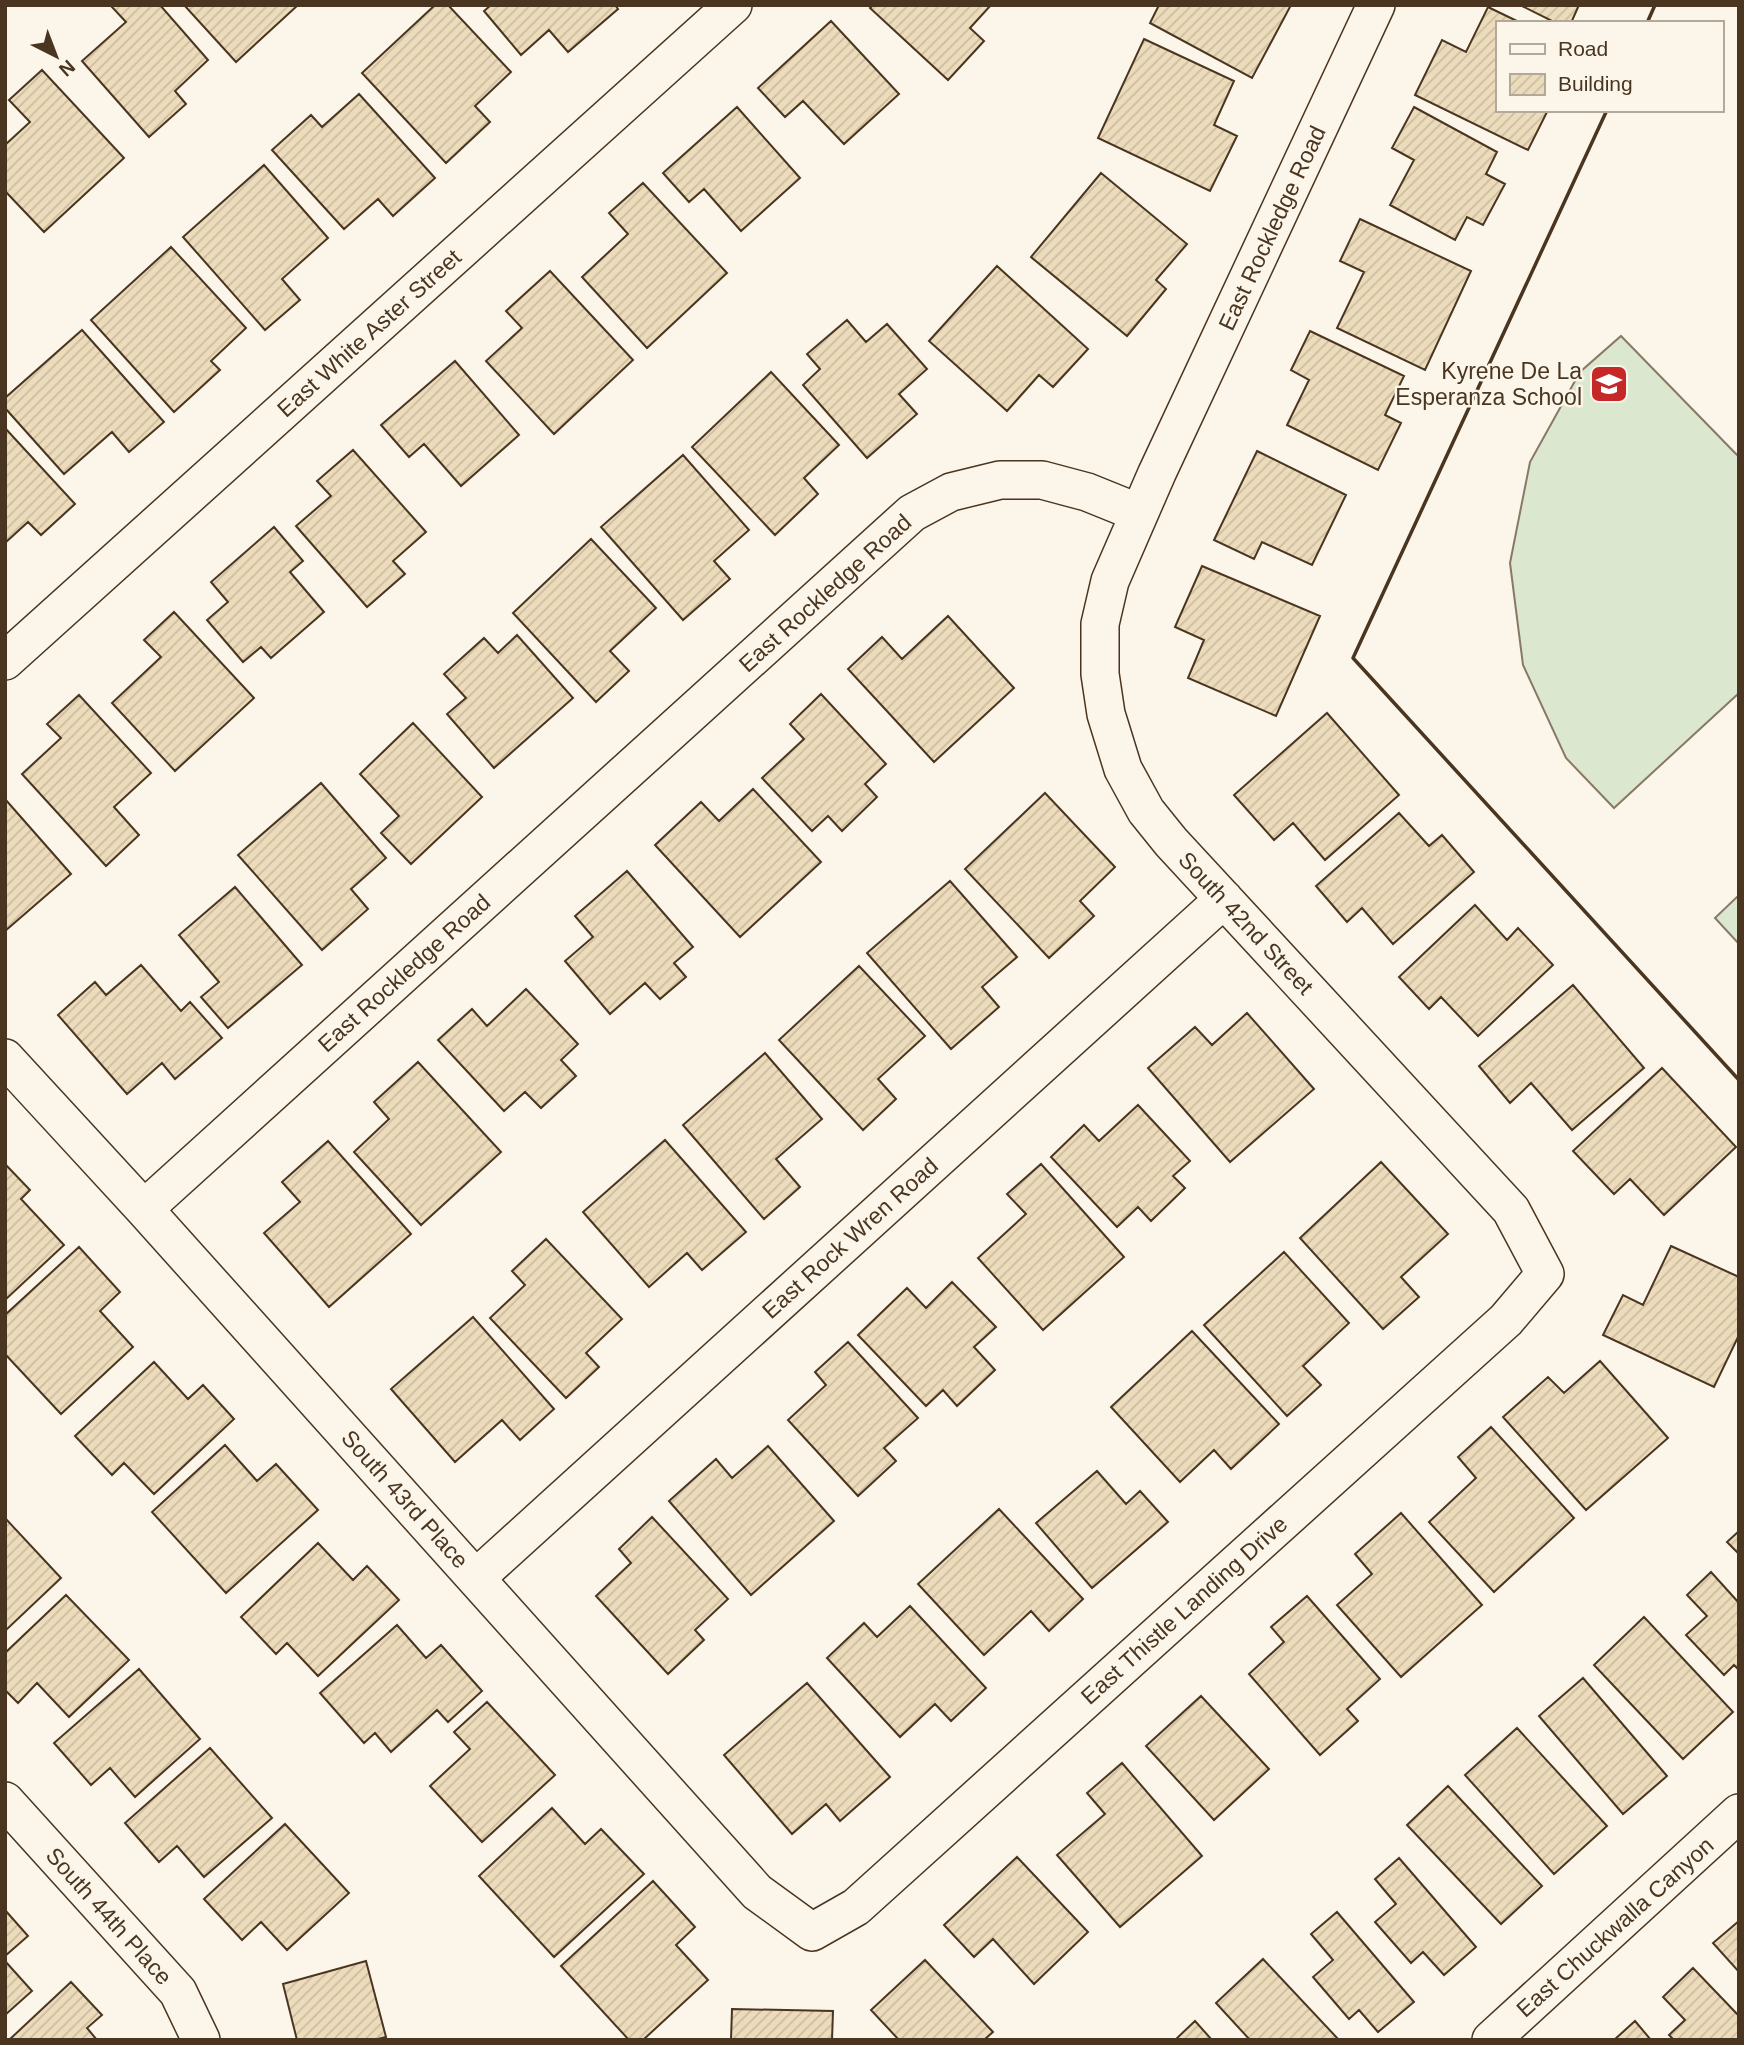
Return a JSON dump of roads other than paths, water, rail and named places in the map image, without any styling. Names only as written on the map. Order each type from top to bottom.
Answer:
[{"type":"street","name":"East White Aster Street","points":[[5,661],[733,5]]},
{"type":"street","name":"East Rockledge Road","points":[[144,1209],[912,513],[951,492],[1000,480],[1042,480],[1087,492],[1139,513],[1376,5]]},
{"type":"street","name":"South 42nd Street","points":[[1139,513],[1110,581],[1100,624],[1100,674],[1106,714],[1124,769],[1146,811],[1171,842],[1511,1210],[1545,1274]]},
{"type":"street","name":"East Rock Wren Road","points":[[476,1578],[1224,898]]},
{"type":"street","name":"South 43rd Place","points":[[5,1058],[144,1209],[757,1892],[812,1932]]},
{"type":"street","name":"East Thistle Landing Drive","points":[[812,1932],[856,1907],[1506,1320],[1545,1274]]},
{"type":"street","name":"South 44th Place","points":[[5,1801],[178,1992],[201,2040]]},
{"type":"street","name":"East Chuckwalla Canyon","points":[[1491,2040],[1739,1813]]},
{"type":"place","name":"Kyrene De La Esperanza School","points":[[1609,384]]}]
